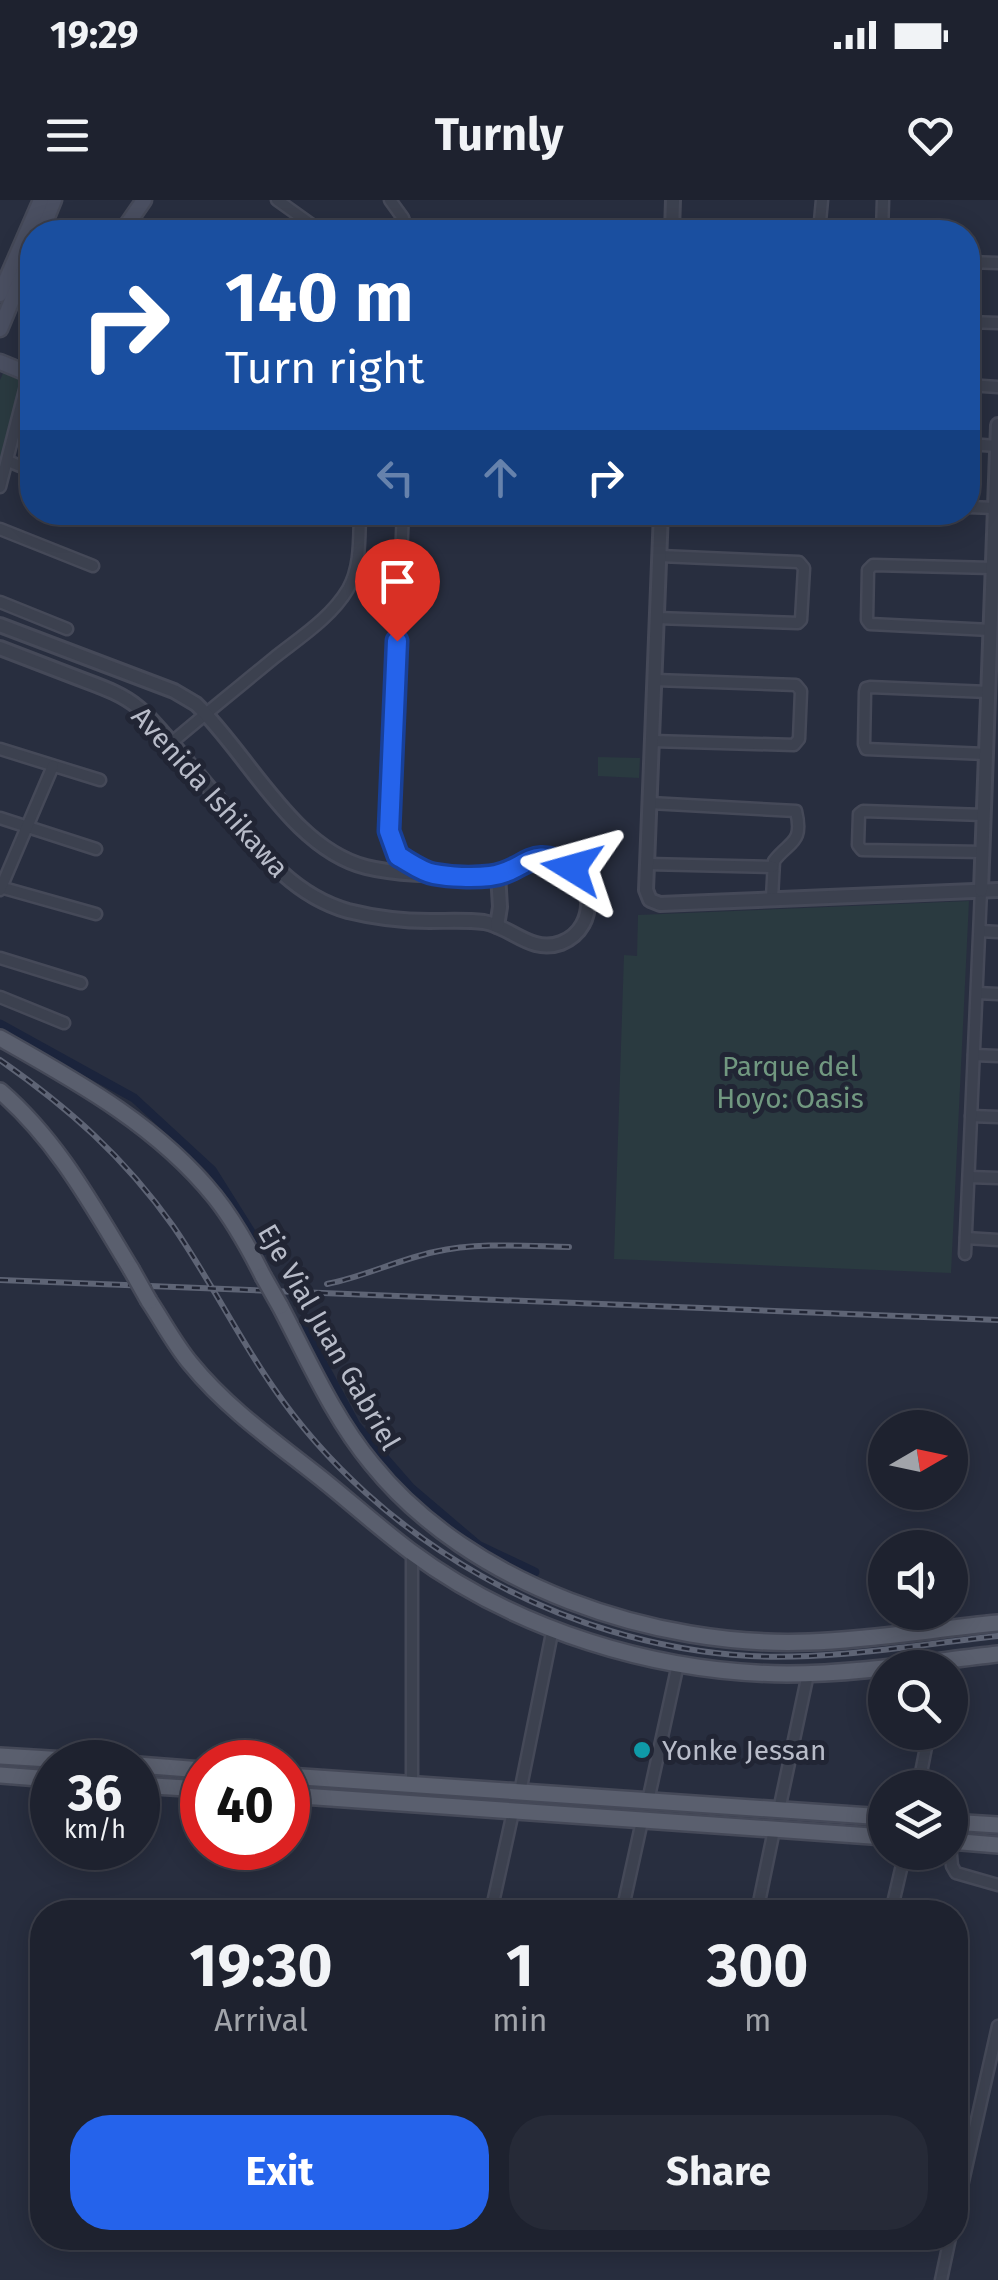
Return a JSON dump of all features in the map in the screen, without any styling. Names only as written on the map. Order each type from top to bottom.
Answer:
[{"type":"main road","points":[[0,294],[20,248]]},
{"type":"main road","points":[[0,329],[20,281]]},
{"type":"main road","name":"Eje Vial Juan Gabriel","points":[[0,1038],[120,1109],[172,1150],[202,1182],[225,1211],[264,1276],[349,1433],[389,1484],[420,1514],[468,1550],[539,1587],[589,1607],[685,1633],[809,1642],[998,1622]]},
{"type":"main road","points":[[0,1090],[56,1151],[183,1354],[214,1389],[412,1552],[483,1596],[553,1628],[627,1652],[678,1664],[742,1672],[808,1674],[868,1670]]},
{"type":"main road","points":[[968,1659],[998,1654]]},
{"type":"main road","points":[[0,1756],[30,1758]]},
{"type":"main road","points":[[0,1775],[30,1777]]},
{"type":"main road","points":[[310,1778],[868,1816]]},
{"type":"main road","points":[[313,1797],[314,1778]]},
{"type":"main road","points":[[310,1797],[868,1836]]},
{"type":"main road","points":[[968,1823],[998,1825]]},
{"type":"main road","points":[[968,1844],[998,1845]]},
{"type":"street","points":[[277,200],[305,220]]},
{"type":"street","points":[[965,1254],[996,570],[998,425]]},
{"type":"street","points":[[0,487],[20,426]]},
{"type":"street","points":[[8,461],[20,466]]},
{"type":"street","points":[[980,507],[995,508]]},
{"type":"street","points":[[171,743],[319,622],[346,592],[358,555],[359,525]]},
{"type":"street","points":[[402,525],[389,831],[398,856],[431,874]]},
{"type":"street","points":[[661,525],[646,890],[650,900],[660,904],[998,890]]},
{"type":"street","points":[[0,530],[93,566]]},
{"type":"street","points":[[657,618],[798,623],[804,568],[799,562],[660,556]]},
{"type":"street","points":[[991,630],[870,624],[868,570],[873,565],[996,570]]},
{"type":"street","points":[[0,602],[66,630]]},
{"type":"street","name":"Avenida Ishikawa","points":[[0,625],[174,691],[196,704],[286,811],[333,854],[367,867],[488,876],[533,858],[560,860],[578,873],[585,884],[589,909],[585,922],[574,936],[550,946],[531,944],[484,922],[378,918],[320,900],[273,866],[148,716],[126,698],[0,648]]},
{"type":"street","points":[[652,741],[796,745],[799,740],[800,688],[796,686],[655,680]]},
{"type":"street","points":[[986,754],[866,749],[864,692],[868,687],[988,692]]},
{"type":"street","points":[[0,749],[100,780]]},
{"type":"street","points":[[53,766],[0,888],[96,914]]},
{"type":"street","points":[[650,803],[794,810],[798,816],[796,839],[776,857],[772,898]]},
{"type":"street","points":[[983,852],[862,850],[858,845],[862,811],[984,815]]},
{"type":"street","points":[[0,818],[96,848]]},
{"type":"street","points":[[648,864],[772,868]]},
{"type":"street","points":[[497,926],[498,874]]},
{"type":"street","points":[[980,931],[998,932]]},
{"type":"street","points":[[1,961],[81,984]]},
{"type":"street","points":[[977,993],[998,994]]},
{"type":"street","points":[[0,997],[64,1023]]},
{"type":"street","points":[[974,1055],[998,1056]]},
{"type":"street","points":[[971,1116],[998,1117]]},
{"type":"street","points":[[969,1177],[998,1178]]},
{"type":"street","points":[[966,1238],[998,1240]]},
{"type":"street","points":[[412,1552],[412,1785]]},
{"type":"street","points":[[520,1792],[553,1628]]},
{"type":"street","points":[[648,1800],[678,1664]]},
{"type":"street","points":[[779,1810],[808,1674]]},
{"type":"street","points":[[494,1900],[513,1812]]},
{"type":"street","points":[[625,1900],[642,1821]]},
{"type":"street","points":[[759,1900],[774,1830]]},
{"type":"street","points":[[894,1900],[900,1870]]},
{"type":"street","points":[[954,1870],[998,1885]]},
{"type":"street","points":[[968,2159],[998,2026]]},
{"type":"street","points":[[941,2280],[947,2250]]},
{"type":"green space","points":[[5,369],[20,374],[20,402],[0,463],[0,380]]},
{"type":"green space","points":[[598,757],[640,758],[639,778],[598,776]]},
{"type":"green space","name":"Parque del Hoyo: Oasis","points":[[969,901],[951,1273],[614,1259],[624,955],[637,956],[638,915]]},
{"type":"waterway","points":[[0,1024],[134,1098],[212,1170],[263,1251]]},
{"type":"waterway","points":[[303,1326],[356,1425],[411,1488],[478,1545],[535,1572]]},
{"type":"railway","points":[[0,1060],[94,1135],[154,1201],[273,1387],[316,1443],[366,1493],[421,1537],[481,1575],[544,1607],[611,1631],[680,1648],[781,1657],[998,1636]]},
{"type":"railway","points":[[327,1284],[451,1249],[501,1245],[569,1247]]},
{"type":"railway","points":[[0,1280],[998,1320]]},
{"type":"place","name":"Yonke Jessan","points":[[642,1750]]},
{"type":"route","points":[[397,641],[389,831],[398,856],[431,874],[488,876],[542,857],[560,860],[572,868]]}]
